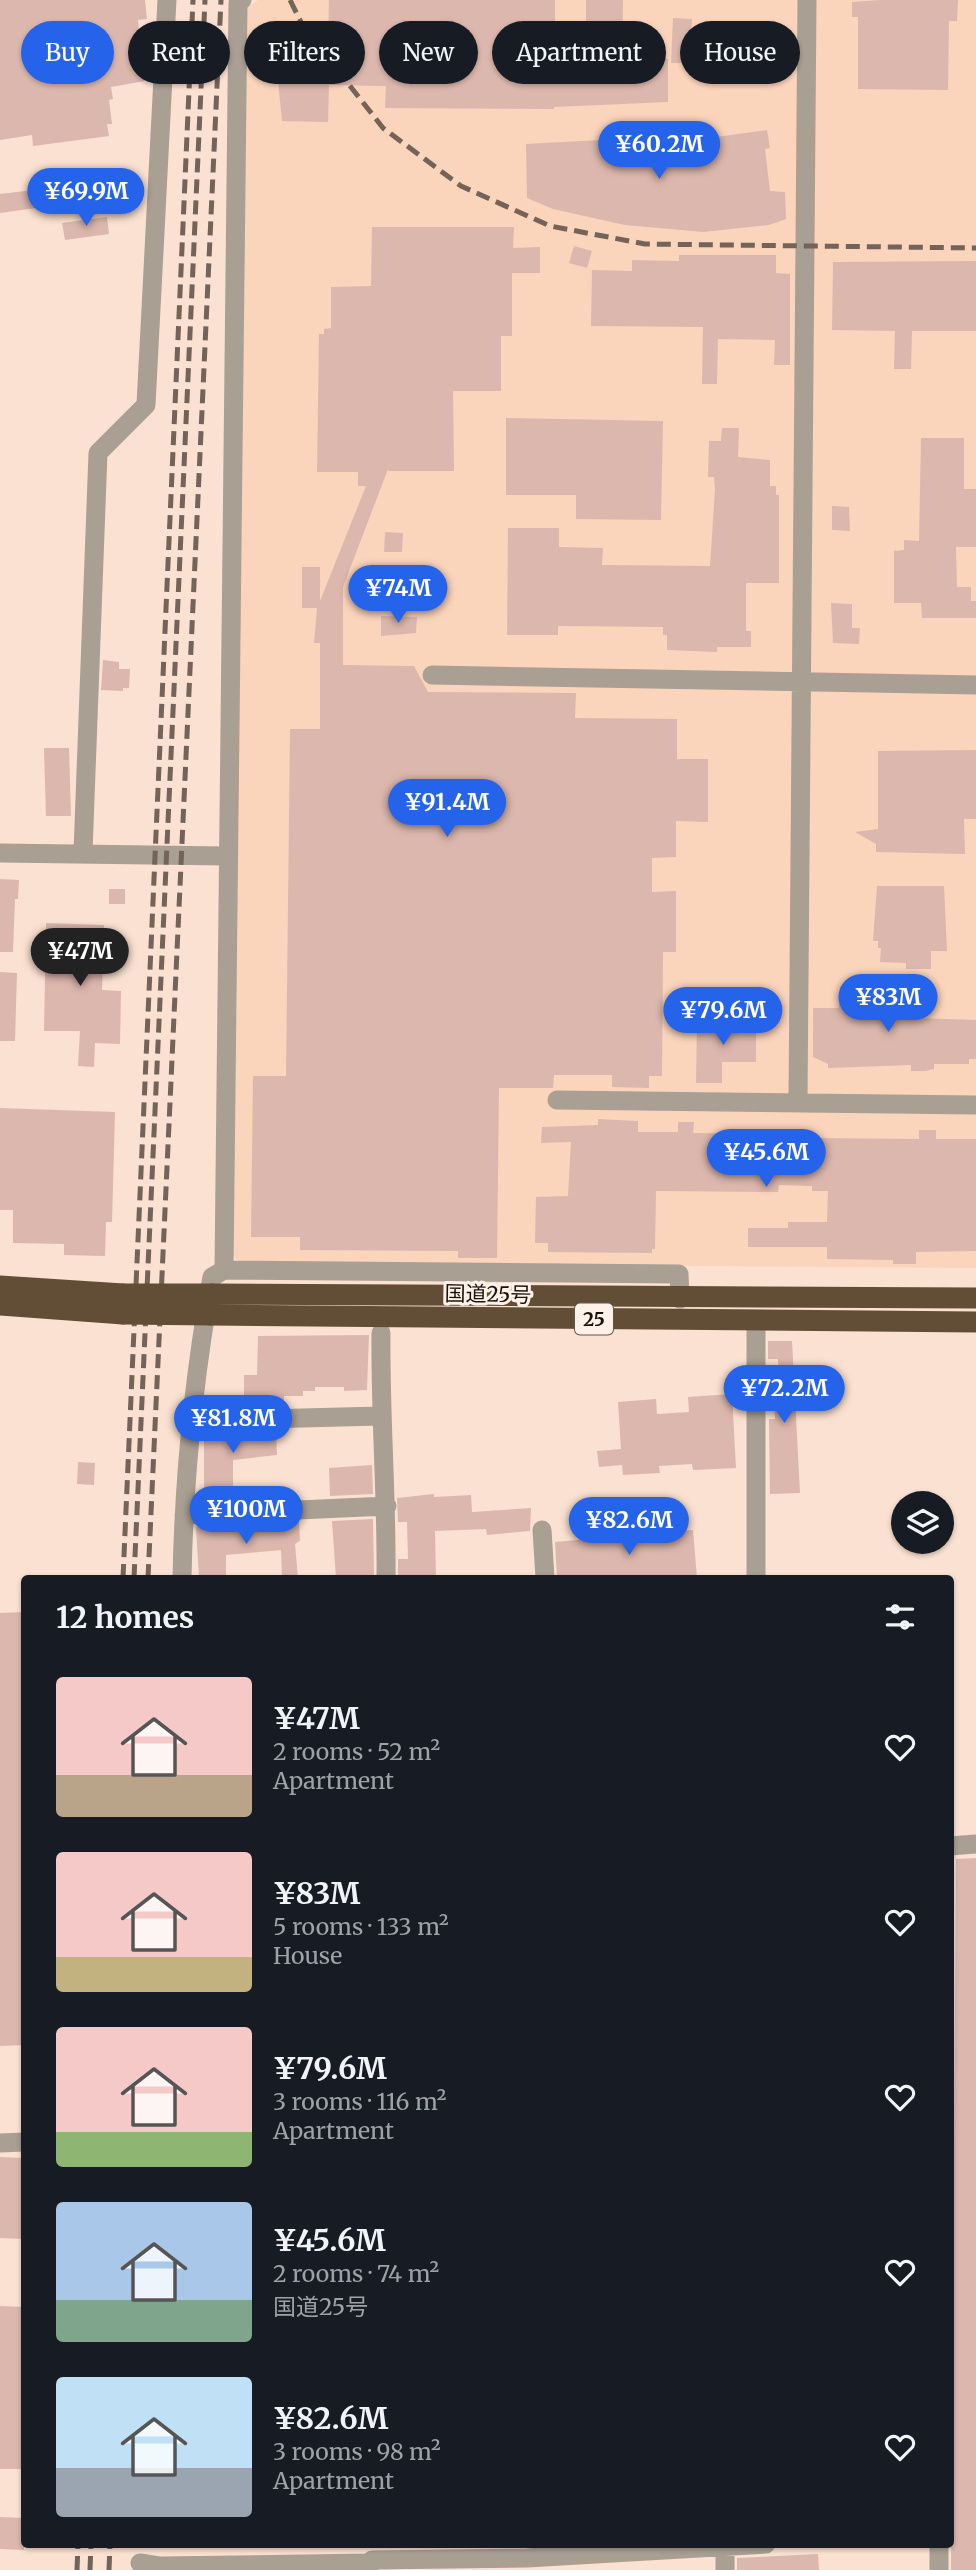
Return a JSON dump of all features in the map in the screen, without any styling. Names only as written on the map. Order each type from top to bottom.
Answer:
[{"type":"highway","name":"国道25号","points":[[0,1286],[123,1304]]},
{"type":"highway","name":"国道25号","points":[[211,1305],[976,1298]]},
{"type":"highway","name":"国道25号","points":[[0,1306],[211,1305],[756,1321],[976,1322]]},
{"type":"street","points":[[83,852],[98,453],[146,405],[167,0]]},
{"type":"street","points":[[223,1270],[238,3],[242,0]]},
{"type":"street","points":[[798,1101],[807,0]]},
{"type":"street","points":[[432,675],[800,684],[976,685]]},
{"type":"street","points":[[0,853],[83,852],[226,856]]},
{"type":"street","points":[[556,1100],[976,1105]]},
{"type":"street","points":[[182,1575],[184,1515],[200,1345],[212,1277],[223,1270],[679,1274],[680,1299]]},
{"type":"street","points":[[755,1575],[756,1321]]},
{"type":"street","points":[[381,1333],[380,1416],[387,1506],[386,1575]]},
{"type":"street","points":[[192,1421],[380,1416]]},
{"type":"street","points":[[184,1515],[387,1506]]},
{"type":"street","points":[[542,1530],[545,1575]]},
{"type":"street","points":[[954,1846],[976,1844]]},
{"type":"street","points":[[0,2143],[21,2142]]},
{"type":"street","points":[[140,2559],[159,2566],[527,2558],[692,2548]]},
{"type":"street","points":[[725,2548],[725,2570]]},
{"type":"street","points":[[939,2548],[939,2570]]},
{"type":"shaded area","points":[[258,0],[976,0],[976,1268],[242,1263],[232,1256],[244,10]]},
{"type":"building","points":[[0,0],[145,0],[147,19],[128,21],[128,84],[111,87],[113,99],[109,100],[112,124],[107,124],[109,136],[33,146],[32,135],[0,140]]},
{"type":"building","points":[[329,0],[555,0],[555,21],[492,21],[492,84],[666,84],[668,59],[668,102],[554,109],[385,108],[386,86],[329,85],[328,122],[282,121],[278,84],[365,84],[365,21],[328,21]]},
{"type":"building","points":[[586,0],[623,0],[623,21],[586,21]]},
{"type":"building","points":[[958,0],[957,21],[949,21],[948,90],[858,89],[858,17],[852,17],[852,2]]},
{"type":"building","points":[[673,18],[692,19],[680,21],[680,63],[671,63]]},
{"type":"building","points":[[767,130],[770,148],[765,149],[770,191],[785,192],[786,219],[769,225],[703,232],[625,225],[553,209],[527,198],[526,144],[694,135],[694,140]]},
{"type":"building","points":[[34,190],[36,208],[0,213],[0,194]]},
{"type":"building","points":[[107,217],[109,234],[65,240],[62,223]]},
{"type":"building","points":[[372,227],[514,227],[513,248],[540,247],[540,273],[512,273],[512,336],[501,336],[501,391],[453,391],[454,471],[388,469],[343,587],[343,665],[414,666],[428,692],[576,693],[575,718],[677,719],[677,759],[708,759],[708,822],[676,821],[676,857],[652,858],[652,892],[676,891],[676,952],[663,952],[662,1076],[649,1076],[649,1088],[612,1087],[612,1075],[554,1075],[553,1088],[499,1088],[497,1258],[458,1258],[458,1251],[300,1250],[300,1237],[251,1237],[253,1076],[286,1076],[290,729],[320,729],[320,643],[314,643],[317,608],[302,608],[302,567],[320,567],[320,601],[366,486],[358,486],[358,472],[317,472],[319,334],[324,334],[324,329],[331,328],[331,287],[371,286]]},
{"type":"building","points":[[574,246],[592,251],[587,268],[569,263]]},
{"type":"building","points":[[679,255],[776,255],[776,273],[790,274],[790,365],[774,365],[775,340],[718,339],[717,384],[702,384],[703,327],[591,326],[592,270],[632,271],[632,260],[679,261]]},
{"type":"building","points":[[976,261],[976,331],[912,331],[911,369],[894,369],[895,331],[832,330],[833,262]]},
{"type":"building","points":[[506,418],[663,421],[661,520],[576,519],[576,495],[506,495]]},
{"type":"building","points":[[722,428],[739,428],[738,457],[770,460],[770,486],[776,486],[776,495],[779,495],[779,583],[746,583],[746,631],[751,631],[751,647],[717,647],[717,652],[667,650],[667,635],[663,635],[663,627],[558,626],[558,635],[507,635],[508,528],[559,528],[559,547],[603,548],[602,565],[710,566],[715,489],[714,477],[708,477],[709,441],[721,441]]},
{"type":"building","points":[[921,438],[964,438],[964,489],[976,489],[976,547],[956,547],[957,587],[971,587],[971,601],[976,601],[976,618],[922,618],[921,603],[894,603],[894,551],[904,550],[904,540],[919,541]]},
{"type":"building","points":[[832,506],[849,507],[850,531],[832,530]]},
{"type":"building","points":[[385,532],[403,533],[402,552],[384,552]]},
{"type":"building","points":[[831,603],[852,604],[852,628],[860,628],[859,644],[833,643]]},
{"type":"building","points":[[381,616],[417,617],[416,633],[381,636]]},
{"type":"building","points":[[103,660],[119,662],[119,669],[130,669],[129,688],[123,688],[123,691],[101,690]]},
{"type":"building","points":[[44,748],[69,748],[71,816],[46,816]]},
{"type":"building","points":[[976,750],[976,819],[964,819],[965,854],[876,852],[876,844],[855,832],[878,829],[878,751]]},
{"type":"building","points":[[0,879],[19,880],[18,899],[15,899],[13,952],[0,952]]},
{"type":"building","points":[[877,886],[944,886],[947,951],[931,951],[931,969],[906,969],[906,963],[880,962],[881,948],[878,948],[878,941],[873,941]]},
{"type":"building","points":[[109,889],[125,889],[125,904],[109,904]]},
{"type":"building","points":[[46,923],[104,925],[102,990],[121,991],[120,1044],[95,1043],[94,1067],[78,1066],[80,1031],[44,1031]]},
{"type":"building","points":[[0,972],[17,973],[15,1041],[0,1041]]},
{"type":"building","points":[[840,986],[876,986],[876,1002],[915,1002],[915,1018],[976,1020],[976,1059],[969,1059],[969,1064],[934,1064],[934,1069],[925,1071],[911,1071],[911,1065],[828,1068],[828,1064],[813,1057],[813,1008],[839,1008]]},
{"type":"building","points":[[697,1021],[756,1022],[756,1062],[722,1062],[722,1083],[696,1083]]},
{"type":"building","points":[[0,1108],[115,1112],[112,1222],[106,1222],[105,1256],[64,1255],[64,1244],[13,1243],[13,1210],[0,1210]]},
{"type":"building","points":[[598,1119],[638,1121],[638,1132],[678,1132],[678,1122],[694,1122],[693,1133],[779,1134],[779,1143],[813,1142],[813,1138],[919,1139],[919,1130],[936,1130],[936,1139],[976,1139],[976,1251],[916,1252],[916,1264],[893,1264],[893,1260],[827,1259],[827,1247],[748,1247],[748,1228],[788,1228],[788,1222],[827,1222],[828,1191],[812,1191],[812,1186],[779,1185],[778,1192],[656,1191],[655,1249],[652,1249],[652,1253],[548,1252],[548,1243],[535,1243],[536,1197],[568,1196],[571,1142],[541,1143],[542,1127],[598,1125]]},
{"type":"building","points":[[369,1335],[367,1390],[344,1391],[344,1387],[315,1387],[315,1391],[303,1391],[303,1396],[284,1396],[284,1403],[244,1402],[244,1375],[257,1375],[258,1336]]},
{"type":"building","points":[[768,1341],[792,1341],[800,1493],[770,1494],[769,1419],[775,1419],[774,1395],[778,1395],[779,1389],[778,1359],[768,1359]]},
{"type":"building","points":[[732,1394],[736,1468],[693,1470],[692,1464],[659,1466],[660,1473],[623,1475],[622,1465],[599,1467],[597,1451],[621,1449],[618,1402],[656,1399],[657,1414],[689,1412],[688,1397]]},
{"type":"building","points":[[276,1431],[277,1455],[233,1460],[233,1491],[204,1492],[204,1434]]},
{"type":"building","points":[[78,1462],[95,1463],[94,1485],[77,1484]]},
{"type":"building","points":[[372,1465],[373,1494],[330,1496],[329,1468]]},
{"type":"building","points":[[434,1494],[434,1497],[471,1495],[472,1512],[531,1508],[530,1531],[487,1535],[486,1529],[435,1531],[436,1575],[398,1575],[398,1559],[408,1559],[407,1522],[398,1522],[397,1498]]},
{"type":"building","points":[[373,1519],[374,1575],[336,1575],[332,1521]]},
{"type":"building","points":[[299,1522],[300,1541],[295,1544],[298,1575],[282,1575],[281,1550],[226,1555],[226,1575],[199,1575],[196,1527]]},
{"type":"building","points":[[693,1530],[697,1575],[557,1575],[555,1542]]},
{"type":"building","points":[[21,1612],[21,2045],[0,2046],[0,1613]]},
{"type":"building","points":[[976,1858],[976,2570],[951,2570],[951,2548],[954,2548],[956,1859]]},
{"type":"building","points":[[0,2157],[21,2158],[21,2239],[0,2238]]},
{"type":"building","points":[[0,2306],[21,2307],[21,2469],[0,2469]]},
{"type":"building","points":[[0,2517],[21,2518],[21,2548],[24,2550],[0,2549]]},
{"type":"building","points":[[818,2554],[819,2570],[737,2570],[737,2558]]},
{"type":"railway","points":[[123,1575],[193,0]]},
{"type":"railway","points":[[134,1575],[205,0]]},
{"type":"railway","points":[[148,1575],[221,0]]},
{"type":"railway","points":[[290,0],[303,26],[383,128],[461,186],[550,226],[645,244],[976,248]]},
{"type":"railway","points":[[77,2570],[78,2548]]},
{"type":"railway","points":[[90,2570],[91,2548]]},
{"type":"railway","points":[[109,2570],[110,2548]]}]
